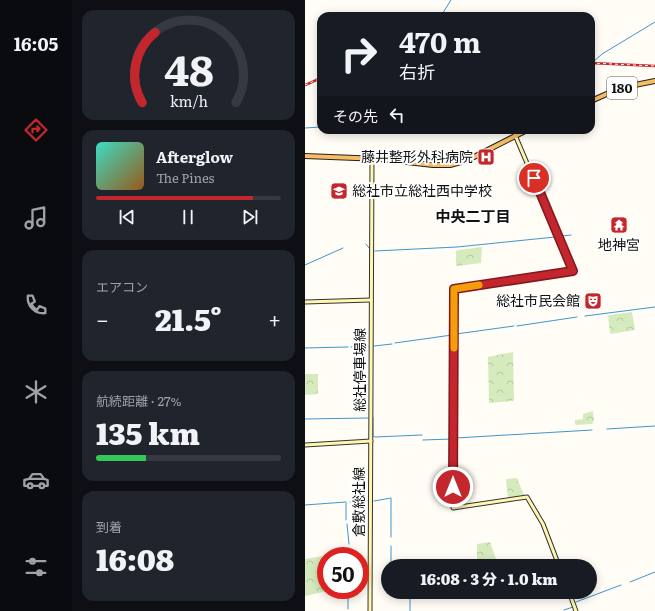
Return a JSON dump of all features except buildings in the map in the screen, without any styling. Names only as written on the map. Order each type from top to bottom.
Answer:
[{"type":"highway","name":"180","points":[[595,100],[624,87],[655,81]]},
{"type":"highway","points":[[305,156],[372,158],[433,165],[455,164],[468,160],[515,135]]},
{"type":"main road","points":[[515,135],[573,271],[454,289],[453,508],[527,497],[543,524],[556,559]]},
{"type":"main road","points":[[305,302],[371,300],[372,158]]},
{"type":"main road","name":"総社停車場線","points":[[371,300],[371,441]]},
{"type":"main road","points":[[305,445],[371,441]]},
{"type":"main road","name":"倉敷総社線","points":[[370,611],[371,441]]},
{"type":"main road","points":[[572,599],[576,611]]},
{"type":"green space","points":[[482,247],[481,263],[456,265],[456,251]]},
{"type":"green space","points":[[632,312],[635,330],[610,333],[609,315]]},
{"type":"green space","points":[[513,352],[514,400],[489,403],[488,357]]},
{"type":"green space","points":[[305,374],[318,374],[318,394],[305,395]]},
{"type":"green space","points":[[593,411],[594,421],[592,424],[575,424],[575,420],[583,419],[583,414]]},
{"type":"green space","points":[[517,478],[524,495],[508,498],[506,479]]},
{"type":"green space","points":[[490,542],[496,559],[477,559],[477,544]]},
{"type":"green space","points":[[317,557],[317,593],[305,596],[305,559]]},
{"type":"waterway","points":[[444,12],[451,0]]},
{"type":"waterway","points":[[595,60],[602,54],[655,22]]},
{"type":"waterway","points":[[305,128],[317,127]]},
{"type":"waterway","points":[[562,236],[571,235]]},
{"type":"waterway","points":[[375,251],[457,247],[555,237]]},
{"type":"waterway","points":[[366,244],[369,248]]},
{"type":"waterway","points":[[305,265],[343,248]]},
{"type":"waterway","points":[[585,316],[655,307]]},
{"type":"waterway","points":[[517,326],[577,317]]},
{"type":"waterway","points":[[456,334],[514,326]]},
{"type":"waterway","points":[[395,343],[452,335]]},
{"type":"waterway","points":[[374,346],[392,344]]},
{"type":"waterway","points":[[305,348],[348,347]]},
{"type":"waterway","points":[[351,347],[368,347]]},
{"type":"waterway","points":[[305,419],[368,418]]},
{"type":"waterway","points":[[373,418],[373,436],[375,437],[422,435]]},
{"type":"waterway","points":[[607,429],[655,426]]},
{"type":"waterway","points":[[456,438],[592,430]]},
{"type":"waterway","points":[[423,440],[452,439]]},
{"type":"waterway","points":[[374,501],[391,498],[391,537]]},
{"type":"waterway","points":[[350,502],[367,501]]},
{"type":"waterway","points":[[305,505],[346,502]]},
{"type":"waterway","points":[[346,503],[346,520]]},
{"type":"waterway","points":[[347,524],[349,544]]},
{"type":"waterway","points":[[391,546],[391,559]]},
{"type":"waterway","points":[[630,582],[655,572]]},
{"type":"waterway","points":[[576,602],[621,585]]},
{"type":"waterway","points":[[348,599],[348,609]]},
{"type":"waterway","points":[[410,599],[410,611]]},
{"type":"waterway","points":[[564,610],[573,607]]},
{"type":"railway","points":[[595,63],[655,66]]},
{"type":"railway","points":[[305,85],[317,80]]},
{"type":"slow traffic","points":[[454,348],[454,289],[479,285]]},
{"type":"place","name":"藤井整形外科病院","points":[[486,157]]},
{"type":"place","name":"総社市立総社西中学校","points":[[339,191]]},
{"type":"place","name":"地神宮","points":[[619,225]]},
{"type":"place","name":"総社市民会館","points":[[593,301]]},
{"type":"district","name":"中央二丁目","points":[[473,217]]},
{"type":"route","points":[[453,487],[454,289],[573,271],[534,178]]}]
